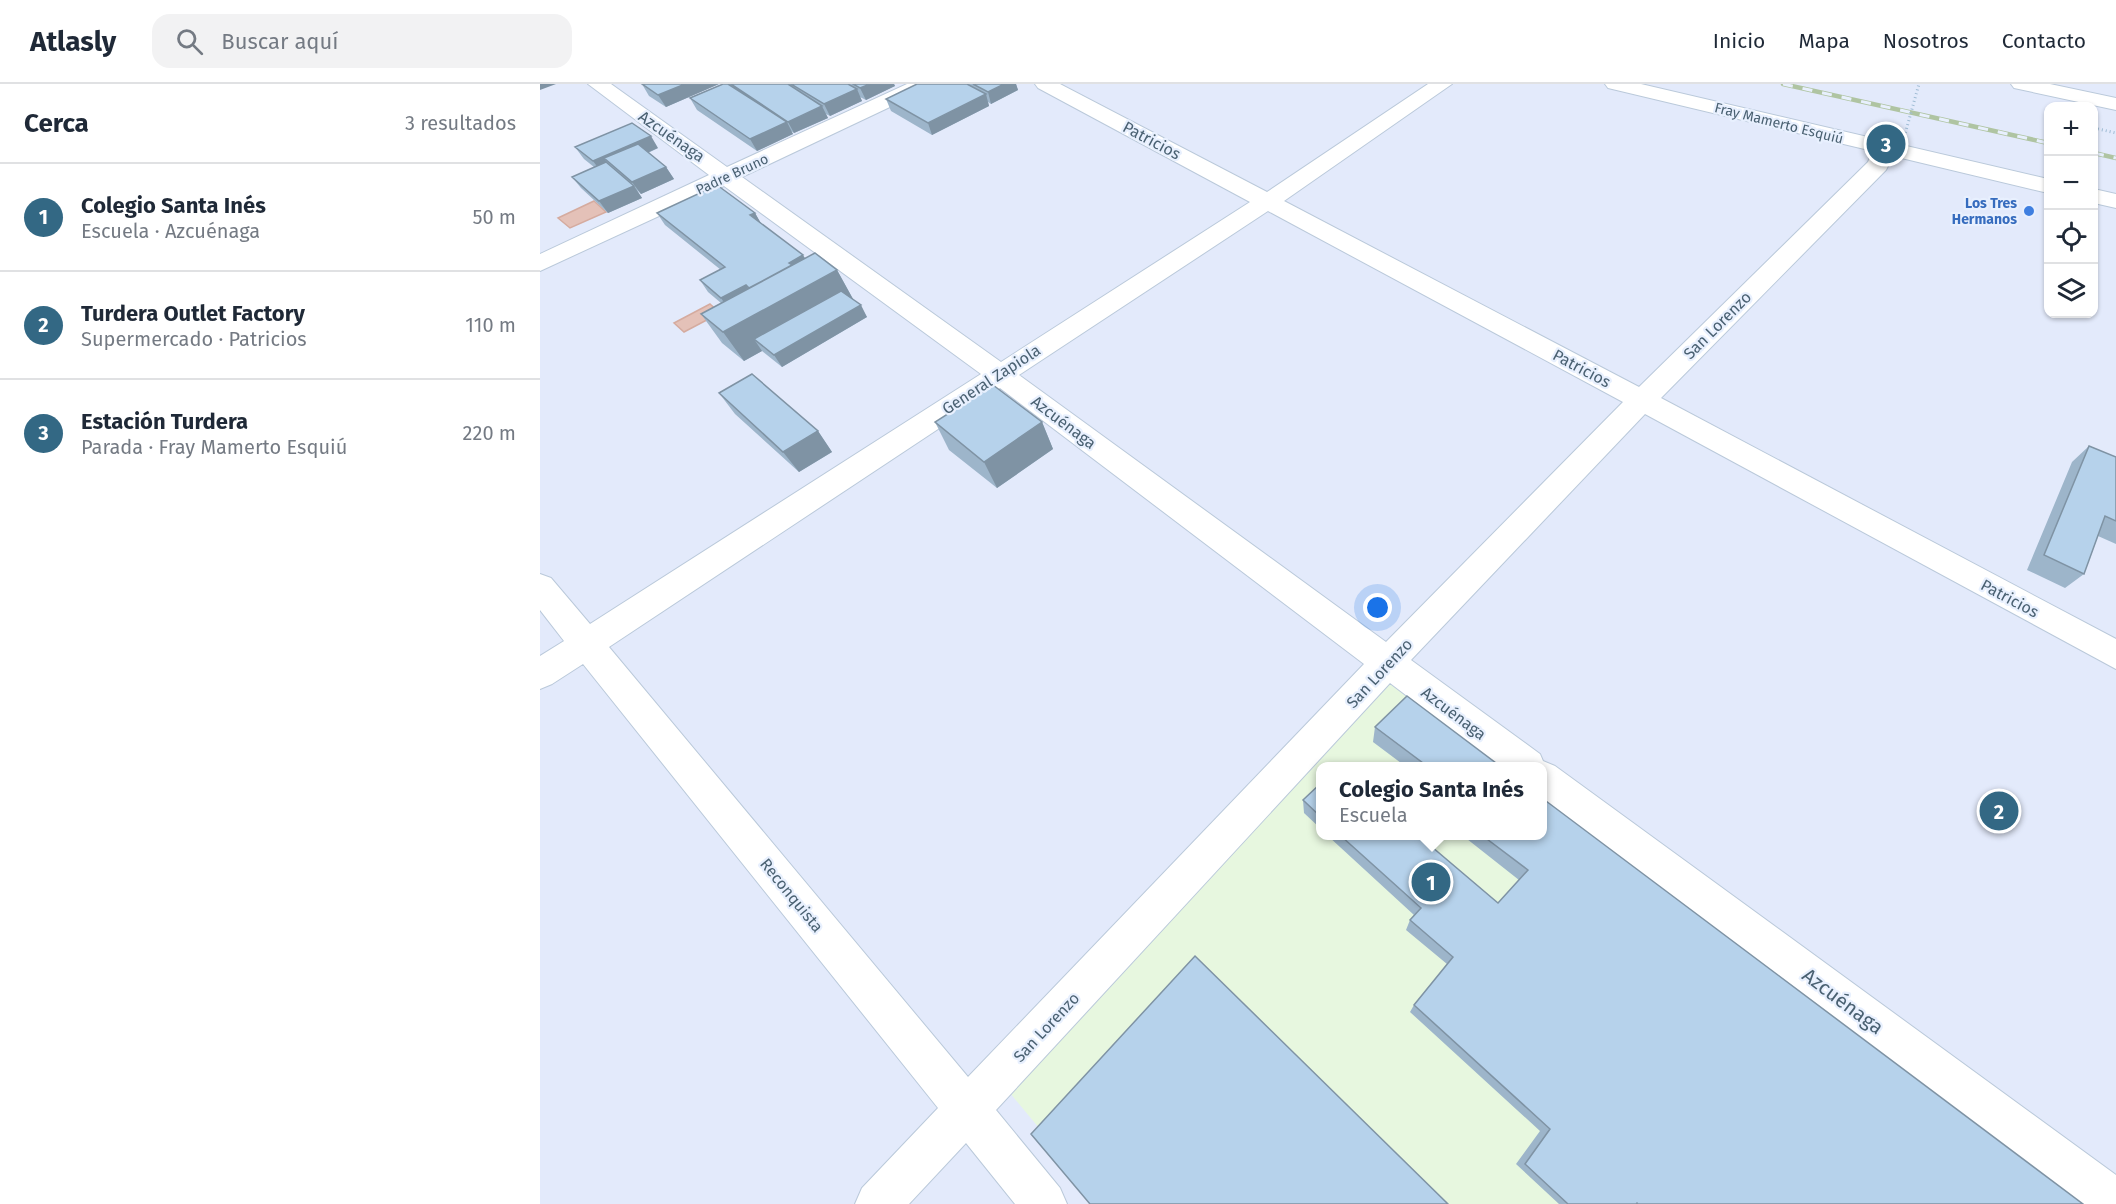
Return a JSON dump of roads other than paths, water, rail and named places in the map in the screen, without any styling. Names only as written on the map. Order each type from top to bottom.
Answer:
[{"type":"street","name":"Azcuénaga","points":[[598,84],[999,374],[1522,762]]},
{"type":"street","name":"Padre Bruno","points":[[540,263],[923,84]]},
{"type":"street","name":"Patricios","points":[[1045,84],[1642,400],[2116,655]]},
{"type":"street","name":"General Zapiola","points":[[540,674],[1268,201],[1442,84]]},
{"type":"street","name":"Fray Mamerto Esquiú","points":[[1615,84],[2044,185]]},
{"type":"street","points":[[2024,84],[2116,104]]},
{"type":"street","name":"San Lorenzo","points":[[878,1204],[968,1111],[1387,663],[1642,400],[1892,150]]},
{"type":"street","points":[[2098,197],[2116,201]]},
{"type":"street","name":"Reconquista","points":[[540,587],[1044,1204]]},
{"type":"street","name":"Azcuénaga","points":[[1547,782],[2116,1203]]},
{"type":"railway","points":[[1783,84],[2044,142]]},
{"type":"railway","points":[[2098,154],[2116,158]]},
{"type":"place","name":"Estación Turdera","points":[[1886,144]]},
{"type":"place","name":"Los Tres Hermanos","points":[[2029,211]]},
{"type":"place","name":"Turdera Outlet Factory","points":[[1999,811]]},
{"type":"place","name":"Colegio Santa Inés","points":[[1431,882]]}]
